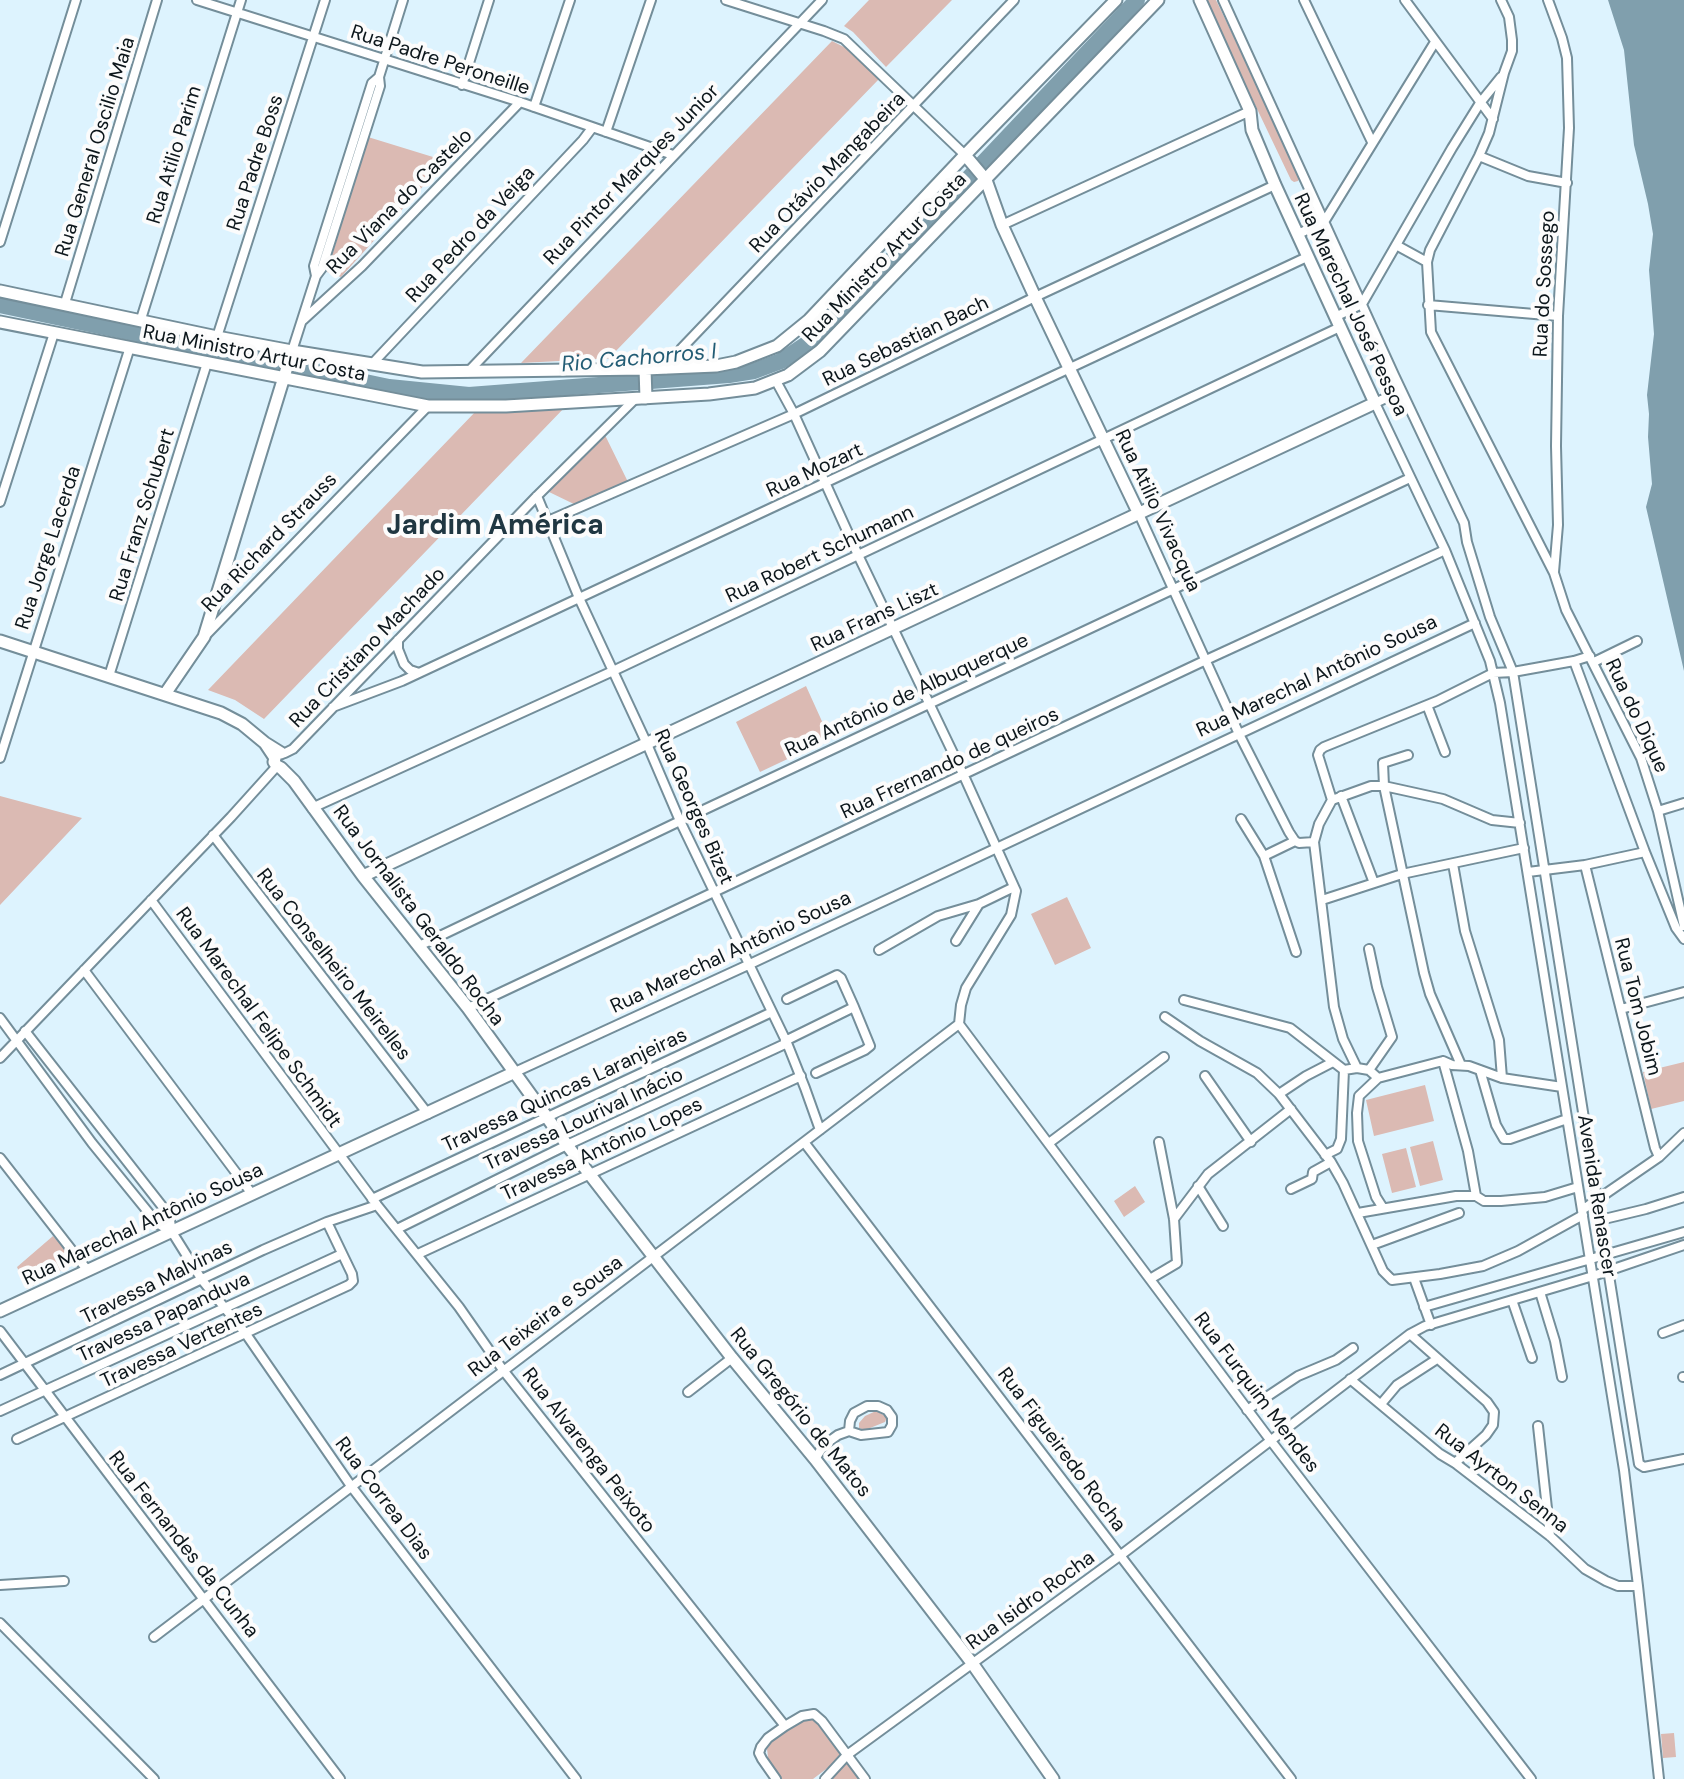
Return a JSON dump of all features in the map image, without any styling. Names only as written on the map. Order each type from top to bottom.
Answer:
[{"type":"street","points":[[0,242],[76,0]]},
{"type":"street","name":"Rua General Oscilio Maia","points":[[65,303],[157,0]]},
{"type":"street","name":"Rua Padre Peroneille","points":[[197,0],[520,102],[673,155]]},
{"type":"street","name":"Rua Atilio Parim","points":[[141,319],[241,0]]},
{"type":"street","name":"Rua Padre Boss","points":[[217,337],[325,0]]},
{"type":"street","points":[[204,637],[301,321],[316,276],[322,268],[380,86],[379,77],[403,0]]},
{"type":"street","points":[[462,85],[489,0]]},
{"type":"street","points":[[534,107],[570,0]]},
{"type":"street","points":[[606,132],[651,0]]},
{"type":"street","points":[[726,0],[844,39],[968,157]]},
{"type":"street","name":"Rua Pintor Marques Junior","points":[[467,372],[822,0]]},
{"type":"street","name":"Rua Otávio Mangabeira","points":[[666,369],[681,349],[1014,0]]},
{"type":"street","name":"Rua Ministro Artur Costa","points":[[0,291],[141,319],[291,354],[422,372],[645,373],[736,362],[765,352],[788,339],[809,320],[1116,0]]},
{"type":"street","name":"Rua Ministro Artur Costa","points":[[0,322],[207,363],[285,375],[428,406],[506,406],[742,391],[776,381],[820,351],[1158,0]]},
{"type":"street","name":"Rua Marechal José Pessoa","points":[[1200,0],[1250,111],[1252,130],[1275,185],[1445,550],[1475,623]]},
{"type":"street","name":"Rua Marechal José Pessoa","points":[[1223,0],[1464,523],[1490,617]]},
{"type":"street","points":[[1304,0],[1372,142]]},
{"type":"street","points":[[1405,0],[1493,119]]},
{"type":"street","points":[[1501,0],[1509,17],[1512,51],[1479,156],[1430,250],[1427,262],[1428,305],[1431,332],[1554,573]]},
{"type":"street","name":"Rua do Sossego","points":[[1548,0],[1567,58],[1569,128],[1558,316],[1558,525],[1554,573]]},
{"type":"street","points":[[1298,234],[1324,222],[1435,42]]},
{"type":"street","points":[[1362,304],[1480,103],[1504,73]]},
{"type":"street","name":"Rua Viana do Castelo","points":[[301,321],[362,266],[520,102]]},
{"type":"street","points":[[1002,225],[1250,111]]},
{"type":"street","name":"Rua Pedro da Veiga","points":[[372,364],[592,128]]},
{"type":"street","points":[[1479,156],[1528,176],[1567,183]]},
{"type":"street","name":"Rua Atilio Vivacqua","points":[[968,157],[984,178],[1035,297],[1104,438],[1239,734],[1295,841]]},
{"type":"street","name":"Rua Sebastian Bach","points":[[548,521],[794,414],[1275,185]]},
{"type":"street","points":[[1396,245],[1427,262]]},
{"type":"street","name":"Rua Mozart","points":[[333,707],[419,673],[1307,257]]},
{"type":"street","name":"Rua Robert Schumann","points":[[312,808],[613,671],[1104,438],[1338,322],[1362,304]]},
{"type":"street","points":[[1428,305],[1558,316]]},
{"type":"street","points":[[0,502],[54,333]]},
{"type":"street","name":"Rua Jorge Lacerda","points":[[0,758],[130,347]]},
{"type":"street","name":"Rua Franz Schubert","points":[[109,676],[207,363]]},
{"type":"street","points":[[642,396],[645,373]]},
{"type":"street","points":[[776,381],[1014,887],[1011,915],[966,988],[959,1024]]},
{"type":"street","name":"Rua Frans Liszt","points":[[363,876],[1401,391]]},
{"type":"street","name":"Rua Cristiano Machado","points":[[0,1058],[537,496],[642,396]]},
{"type":"street","points":[[403,401],[409,412],[409,424]]},
{"type":"street","name":"Rua Richard Strauss","points":[[165,694],[204,637],[428,406]]},
{"type":"street","name":"Rua Antônio de Albuquerque","points":[[419,946],[1410,478]]},
{"type":"street","name":"Rua Georges Bizet","points":[[537,496],[579,598],[680,821],[786,1042],[820,1130]]},
{"type":"street","name":"Rua Frernando de queiros","points":[[468,1008],[1445,550]]},
{"type":"street","name":"Rua do Dique","points":[[1554,573],[1566,610],[1641,758],[1658,811],[1684,926]]},
{"type":"street","name":"Avenida Renascer","points":[[1490,617],[1513,672],[1641,1466]]},
{"type":"street","name":"Avenida Renascer","points":[[1475,623],[1493,673],[1520,823],[1624,1470],[1659,1779]]},
{"type":"street","name":"Rua Marechal Antônio Sousa","points":[[0,1311],[748,965],[1475,623]]},
{"type":"street","points":[[398,640],[404,664],[419,673]]},
{"type":"street","name":"Rua Jornalista Geraldo Rocha","points":[[0,641],[232,717],[253,731],[284,759],[312,808],[468,1008],[513,1073]]},
{"type":"street","points":[[1374,883],[1320,763],[1320,750],[1493,673],[1592,659],[1637,641]]},
{"type":"street","name":"Rua do Dique","points":[[1574,661],[1645,852],[1676,928],[1684,939]]},
{"type":"street","points":[[1427,705],[1445,752]]},
{"type":"street","points":[[1408,755],[1383,763],[1384,786],[1430,994],[1461,1065]]},
{"type":"street","points":[[1357,1068],[1343,1039],[1334,1007],[1314,842],[1319,824],[1336,798],[1371,786],[1384,786],[1443,799],[1492,820],[1520,823]]},
{"type":"street","points":[[1658,811],[1684,803]]},
{"type":"street","points":[[1241,819],[1264,856],[1296,952]]},
{"type":"street","name":"Rua Conselheiro Meirelles","points":[[213,835],[428,1114]]},
{"type":"street","points":[[1264,856],[1295,841],[1314,842]]},
{"type":"street","points":[[1322,900],[1402,874],[1524,848]]},
{"type":"street","points":[[1528,872],[1585,865],[1645,852]]},
{"type":"street","points":[[1453,864],[1465,931],[1499,1040],[1502,1078]]},
{"type":"street","name":"Rua Tom Jobim","points":[[1585,865],[1659,1157]]},
{"type":"street","points":[[1655,876],[1684,874]]},
{"type":"street","points":[[956,941],[979,904],[1014,887]]},
{"type":"street","name":"Rua Marechal Felipe Schmidt","points":[[151,900],[339,1155]]},
{"type":"street","points":[[879,950],[938,916],[979,904]]},
{"type":"street","points":[[1369,949],[1392,1037],[1369,1070]]},
{"type":"street","points":[[84,970],[252,1194]]},
{"type":"street","points":[[787,999],[837,975],[870,1046],[816,1073]]},
{"type":"street","points":[[1621,1009],[1684,992]]},
{"type":"street","points":[[1184,1000],[1290,1028],[1344,1070],[1369,1070],[1378,1078]]},
{"type":"street","name":"Travessa Lourival Inácio","points":[[397,1229],[854,1007]]},
{"type":"street","name":"Travessa Quincas Laranjeiras","points":[[327,1222],[772,1012]]},
{"type":"street","points":[[1165,1017],[1257,1073],[1279,1094],[1328,1159],[1358,1213],[1387,1277],[1392,1280],[1483,1266],[1518,1251],[1583,1213],[1659,1157],[1684,1133]]},
{"type":"street","points":[[0,1018],[92,1143],[157,1223],[172,1232]]},
{"type":"street","name":"Rua Teixeira e Sousa","points":[[154,1637],[959,1024]]},
{"type":"street","name":"Rua Furquim Mendes","points":[[959,1024],[1247,1410],[1531,1779]]},
{"type":"street","points":[[25,1031],[169,1215],[172,1232]]},
{"type":"street","points":[[1049,1143],[1164,1057]]},
{"type":"street","points":[[1383,1208],[1376,1197],[1358,1141],[1359,1096],[1378,1078],[1443,1061],[1502,1078],[1562,1087]]},
{"type":"street","points":[[1443,1061],[1468,1151],[1476,1196]]},
{"type":"street","points":[[1279,1094],[1333,1062]]},
{"type":"street","points":[[1291,1189],[1312,1179],[1313,1172],[1340,1145],[1344,1070]]},
{"type":"street","points":[[1480,1070],[1496,1125],[1504,1139],[1567,1119]]},
{"type":"street","name":"Rua Gregório de Matos","points":[[513,1073],[972,1663],[1053,1779]]},
{"type":"street","name":"Travessa Antônio Lopes","points":[[418,1254],[801,1076]]},
{"type":"street","points":[[1205,1076],[1251,1142]]},
{"type":"street","points":[[1174,1219],[1208,1174],[1291,1109]]},
{"type":"street","points":[[92,1143],[104,1134]]},
{"type":"street","points":[[1340,1145],[1358,1141]]},
{"type":"street","name":"Rua Figueiredo Rocha","points":[[804,1142],[1291,1779]]},
{"type":"street","points":[[1150,1279],[1177,1263],[1174,1219],[1159,1142]]},
{"type":"street","name":"Rua Alvarenga Peixoto","points":[[339,1155],[474,1327],[503,1370],[785,1726]]},
{"type":"street","points":[[0,1158],[88,1271]]},
{"type":"street","points":[[1198,1186],[1223,1226]]},
{"type":"street","points":[[1358,1213],[1456,1196],[1476,1196],[1484,1201],[1545,1197],[1578,1187]]},
{"type":"street","points":[[1600,1220],[1684,1197]]},
{"type":"street","points":[[1372,1245],[1459,1213]]},
{"type":"street","points":[[327,1222],[342,1254]]},
{"type":"street","name":"Travessa Malvinas","points":[[0,1375],[327,1222]]},
{"type":"street","name":"Rua Correa Dias","points":[[172,1232],[202,1280],[246,1334],[351,1486],[576,1779]]},
{"type":"street","points":[[1424,1307],[1684,1232]]},
{"type":"street","name":"Rua Isidro Rocha","points":[[825,1779],[847,1755],[1121,1555],[1410,1334],[1684,1245]]},
{"type":"street","name":"Travessa Vertentes","points":[[17,1439],[349,1285],[353,1281],[352,1274],[342,1254]]},
{"type":"street","name":"Travessa Papanduva","points":[[0,1411],[342,1254]]},
{"type":"street","points":[[1409,1279],[1431,1325]]},
{"type":"street","points":[[1540,1292],[1562,1377]]},
{"type":"street","points":[[1512,1300],[1532,1358]]},
{"type":"street","points":[[1663,1333],[1684,1325]]},
{"type":"street","name":"Rua Fernandes da Cunha","points":[[0,1331],[340,1779]]},
{"type":"street","points":[[1410,1334],[1487,1402],[1494,1412],[1493,1425],[1486,1435],[1455,1463]]},
{"type":"street","points":[[1247,1410],[1298,1376],[1336,1360],[1353,1348]]},
{"type":"street","points":[[688,1392],[732,1358]]},
{"type":"street","points":[[1381,1404],[1397,1385],[1437,1359]]},
{"type":"street","name":"Rua Ayrton Senna","points":[[1350,1379],[1440,1454],[1550,1536],[1585,1569],[1618,1586],[1638,1586]]},
{"type":"street","points":[[815,1459],[824,1445],[838,1435],[849,1431],[861,1435],[888,1432],[892,1417],[887,1410],[878,1406],[867,1406],[854,1413],[849,1431]]},
{"type":"street","points":[[1538,1426],[1550,1536]]},
{"type":"street","points":[[1624,1470],[1684,1459]]},
{"type":"street","points":[[0,1585],[64,1581]]},
{"type":"street","points":[[0,1623],[147,1777]]},
{"type":"street","points":[[776,1779],[759,1753],[761,1747],[785,1726],[802,1716],[814,1714],[865,1779]]},
{"type":"shaded area","points":[[869,0],[952,0],[886,67],[844,26]]},
{"type":"shaded area","points":[[1205,0],[1216,0],[1300,175],[1298,181],[1291,180]]},
{"type":"shaded area","points":[[832,41],[848,49],[879,79],[614,353],[618,358],[521,363]]},
{"type":"shaded area","points":[[368,137],[446,161],[341,277],[327,272]]},
{"type":"shaded area","points":[[567,405],[264,719],[235,700],[208,690],[477,410]]},
{"type":"shaded area","points":[[603,431],[628,482],[578,506],[547,491]]},
{"type":"shaded area","points":[[806,686],[830,739],[760,772],[736,722]]},
{"type":"shaded area","points":[[0,796],[82,818],[0,905]]},
{"type":"shaded area","points":[[1067,897],[1091,948],[1055,965],[1031,914]]},
{"type":"shaded area","points":[[1684,1062],[1684,1101],[1651,1109],[1643,1072]]},
{"type":"shaded area","points":[[1425,1085],[1434,1121],[1374,1136],[1366,1100]]},
{"type":"shaded area","points":[[1433,1141],[1443,1180],[1420,1186],[1410,1147]]},
{"type":"shaded area","points":[[1406,1148],[1416,1187],[1392,1193],[1382,1154]]},
{"type":"shaded area","points":[[1135,1186],[1145,1202],[1124,1217],[1114,1201]]},
{"type":"shaded area","points":[[53,1236],[68,1253],[69,1266],[27,1289],[17,1267]]},
{"type":"shaded area","points":[[876,1411],[887,1417],[885,1422],[865,1430],[859,1428],[865,1416]]},
{"type":"shaded area","points":[[814,1717],[839,1748],[841,1754],[838,1760],[813,1779],[781,1779],[769,1765],[767,1749],[771,1742],[793,1726]]},
{"type":"shaded area","points":[[1674,1733],[1676,1757],[1663,1758],[1661,1734]]},
{"type":"shaded area","points":[[845,1763],[851,1764],[863,1779],[831,1779]]},
{"type":"water","points":[[1608,0],[1684,0],[1684,671],[1646,507],[1652,484],[1647,395],[1654,334],[1649,270],[1653,234],[1634,145],[1624,50]]},
{"type":"waterway","name":"Rio Cachorros I","points":[[0,305],[389,387],[469,395],[754,371],[781,361],[820,335],[1137,0]]},
{"type":"district","name":"Jardim América","points":[[495,527]]}]
